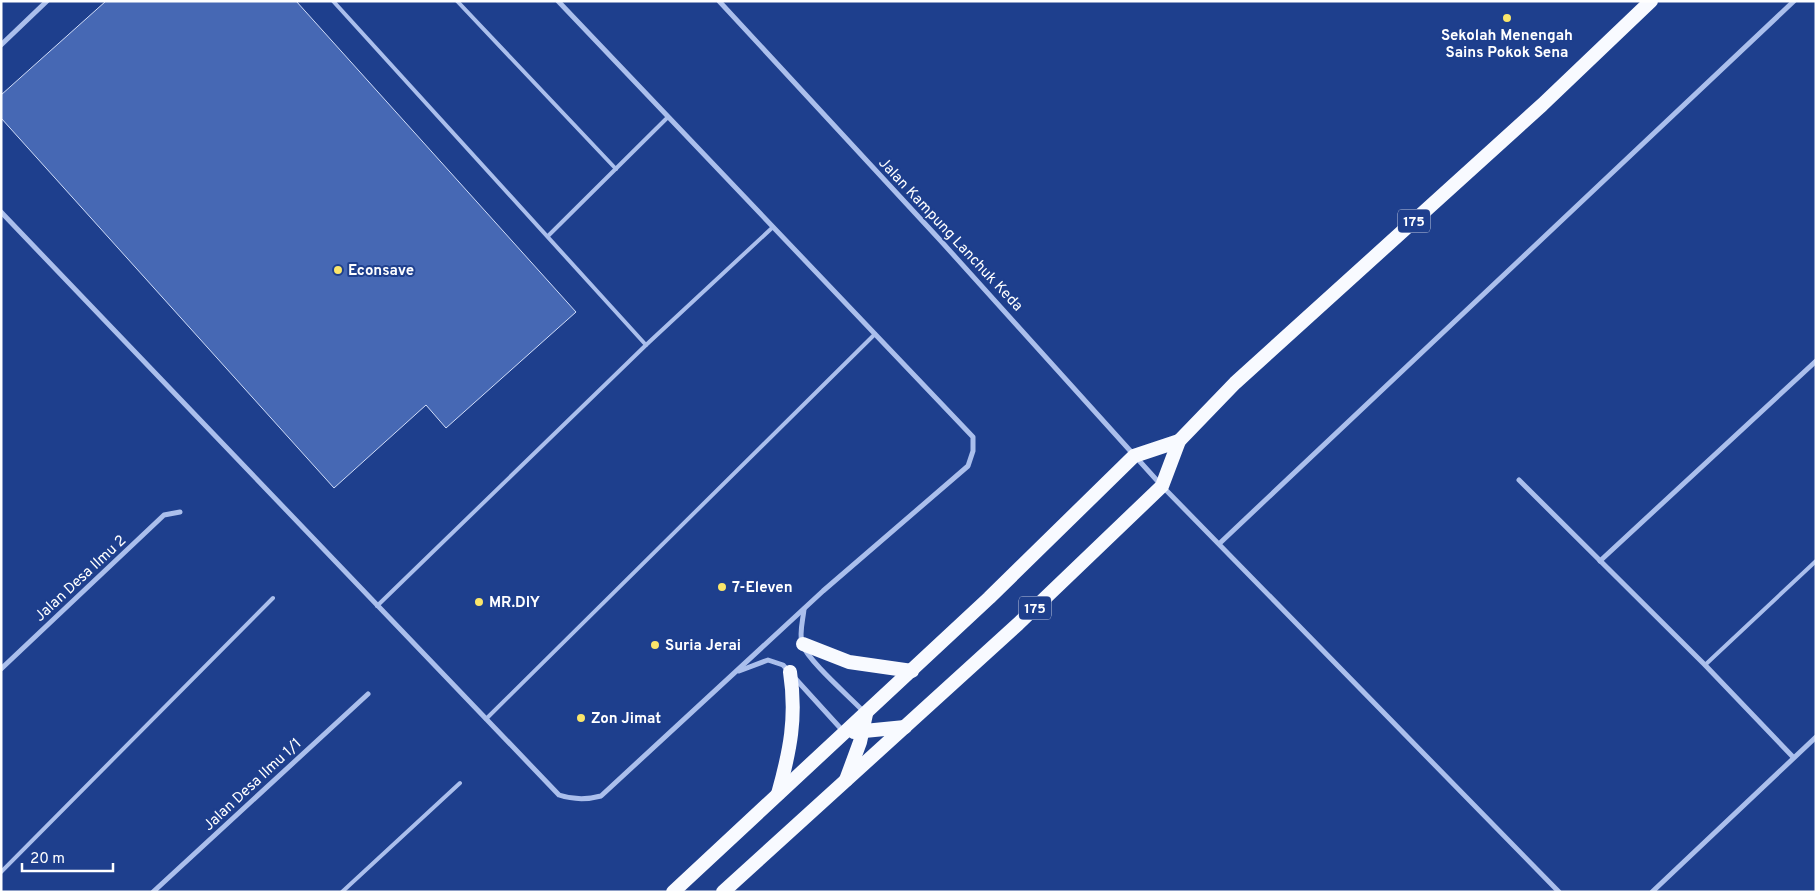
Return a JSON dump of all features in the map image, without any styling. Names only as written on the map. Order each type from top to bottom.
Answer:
[{"type":"highway","name":"175","points":[[724,892],[844,784],[1162,486],[1179,441],[1235,383],[1542,105],[1651,1]]},
{"type":"highway","name":"175","points":[[673,892],[912,671],[1134,456],[1179,441]]},
{"type":"highway","points":[[802,644],[848,662],[912,671]]},
{"type":"highway","points":[[778,795],[792,731],[794,701],[790,672]]},
{"type":"highway","points":[[844,784],[866,714]]},
{"type":"highway","points":[[845,733],[905,727]]},
{"type":"street","points":[[1,45],[47,1]]},
{"type":"street","points":[[1,212],[559,794],[571,799],[592,799],[601,796],[804,608],[968,466],[974,451],[974,437],[558,1]]},
{"type":"street","name":"Jalan Kampung Lanchuk Keda","points":[[719,1],[940,240],[1162,486],[1220,543],[1559,892]]},
{"type":"street","points":[[1220,543],[1794,1]]},
{"type":"street","points":[[1600,560],[1816,361]]},
{"type":"street","points":[[1519,480],[1705,665],[1793,757]]},
{"type":"street","name":"Jalan Desa Ilmu 2","points":[[1,670],[164,515],[180,512]]},
{"type":"street","points":[[804,608],[802,644],[811,657],[866,714]]},
{"type":"street","points":[[736,672],[768,660],[774,661],[790,672],[845,733]]},
{"type":"street","name":"Jalan Desa Ilmu 1/1","points":[[153,892],[368,694]]},
{"type":"street","points":[[1652,892],[1816,737]]},
{"type":"lane","points":[[333,1],[646,345]]},
{"type":"lane","points":[[458,1],[616,169]]},
{"type":"lane","points":[[548,236],[668,117]]},
{"type":"lane","points":[[377,606],[646,345],[773,227]]},
{"type":"lane","points":[[486,719],[875,334]]},
{"type":"lane","points":[[1705,665],[1816,561]]},
{"type":"lane","points":[[1,872],[273,598]]},
{"type":"lane","points":[[342,892],[460,783]]},
{"type":"building","name":"Econsave","points":[[106,1],[296,1],[576,312],[446,428],[426,405],[334,488],[1,118],[1,95]]},
{"type":"place","name":"Sekolah Menengah Sains Pokok Sena","points":[[1507,18]]},
{"type":"place","name":"Econsave","points":[[338,270]]},
{"type":"place","name":"7-Eleven","points":[[722,587]]},
{"type":"place","name":"MR.DIY","points":[[479,602]]},
{"type":"place","name":"Suria Jerai","points":[[655,645]]},
{"type":"place","name":"Zon Jimat","points":[[581,718]]}]
